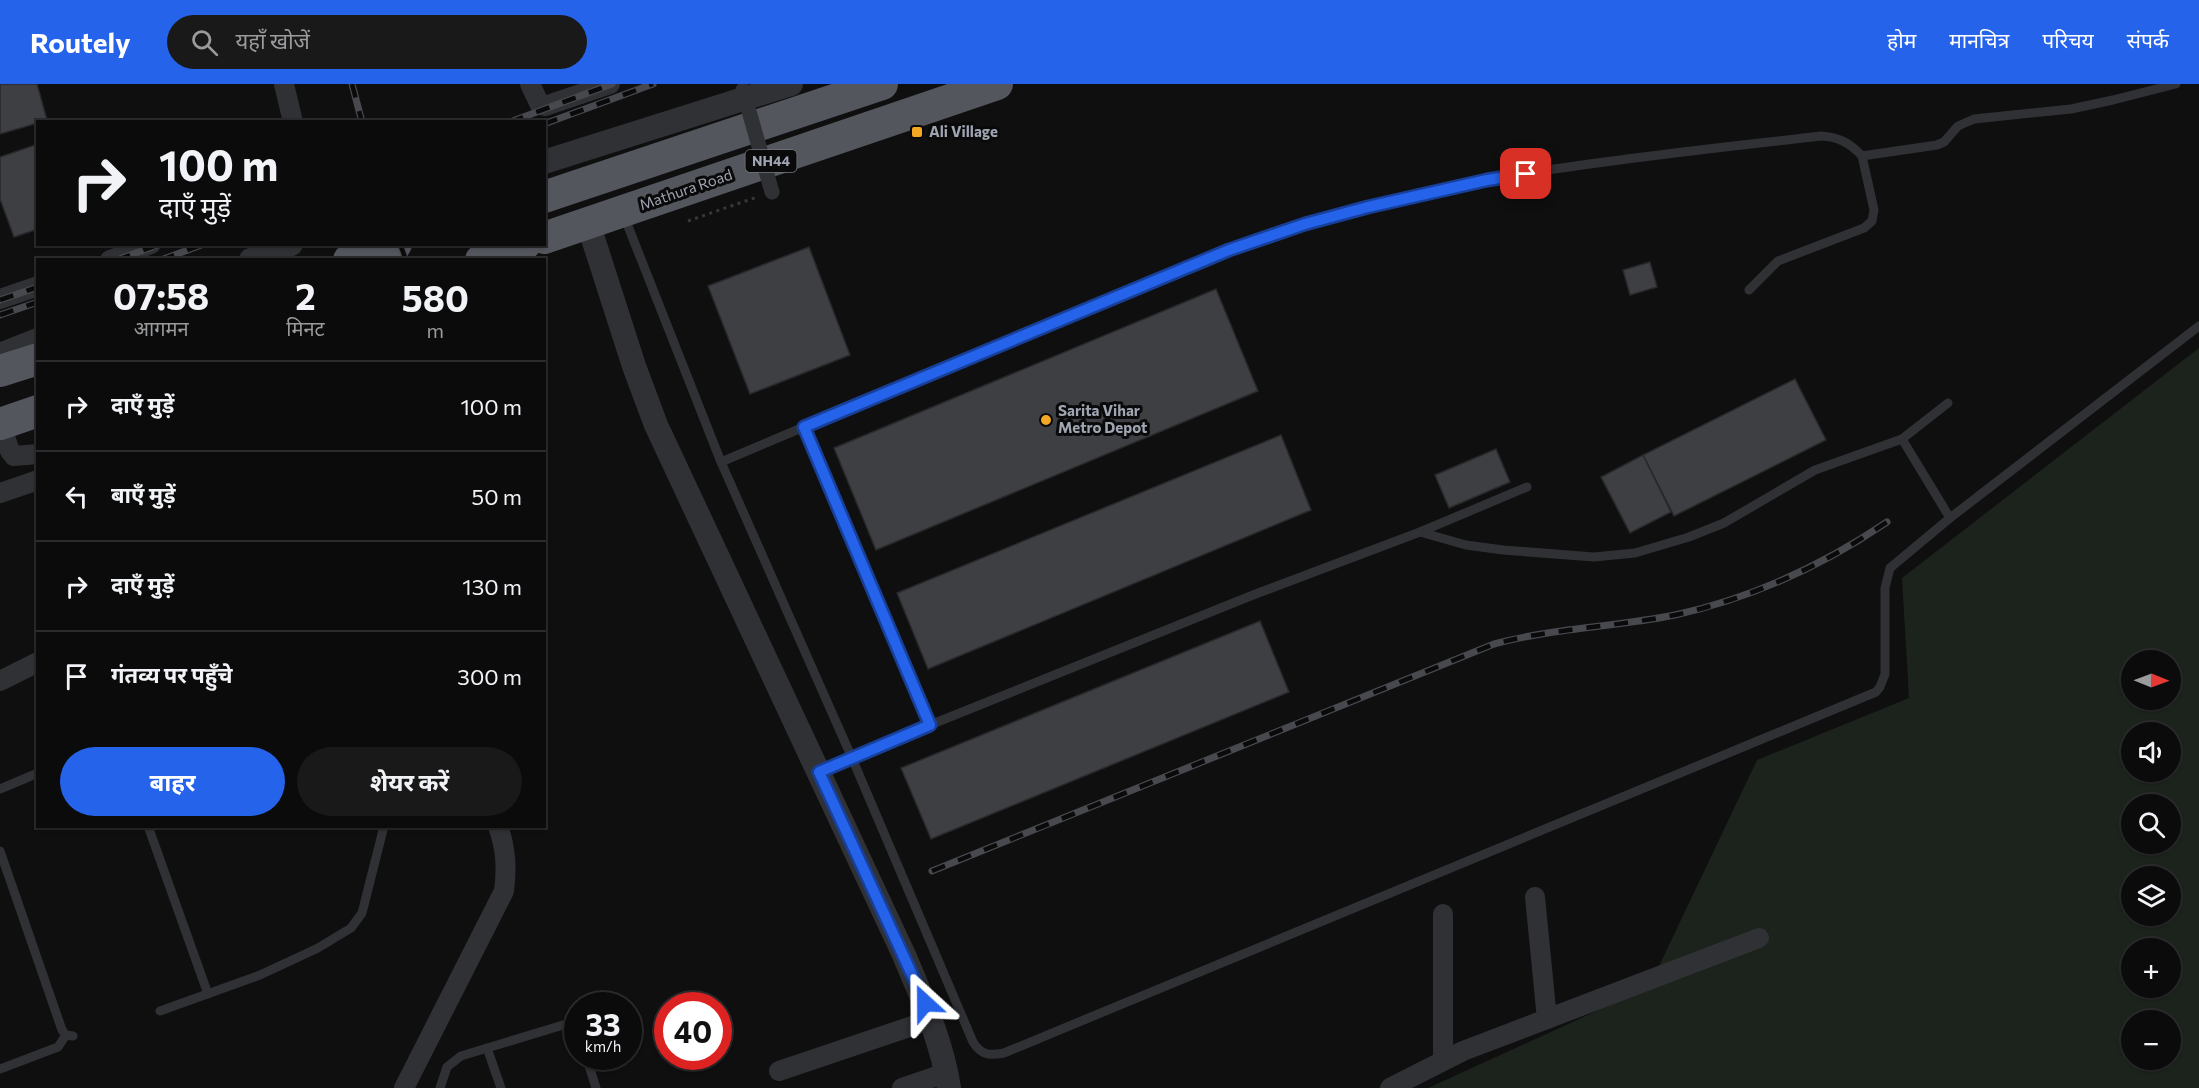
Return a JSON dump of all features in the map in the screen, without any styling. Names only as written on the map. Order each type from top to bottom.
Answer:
[{"type":"highway","name":"NH44","points":[[546,196],[882,84]]},
{"type":"highway","name":"Mathura Road","points":[[546,237],[997,84]]},
{"type":"highway","points":[[355,258],[390,246]]},
{"type":"highway","points":[[486,258],[520,246]]},
{"type":"highway","points":[[0,371],[36,360]]},
{"type":"highway","points":[[0,424],[36,412]]},
{"type":"street","points":[[284,84],[293,120]]},
{"type":"street","points":[[530,84],[536,101],[545,106],[610,84]]},
{"type":"street","points":[[546,161],[791,84]]},
{"type":"street","points":[[743,90],[772,192]]},
{"type":"street","points":[[588,223],[634,366],[656,424],[904,954],[930,1020],[948,1080],[902,1088]]},
{"type":"street","points":[[115,258],[147,246]]},
{"type":"street","points":[[256,258],[286,246]]},
{"type":"street","points":[[0,299],[36,287]]},
{"type":"street","points":[[0,355],[36,341]]},
{"type":"street","points":[[0,424],[14,456],[36,454]]},
{"type":"street","points":[[0,493],[36,481]]},
{"type":"street","points":[[0,681],[35,666]]},
{"type":"street","points":[[404,1088],[504,891],[505,845],[499,828]]},
{"type":"street","points":[[1535,897],[1547,1019]]},
{"type":"street","points":[[1443,914],[1443,1061]]},
{"type":"street","points":[[1390,1088],[1443,1061],[1759,938]]},
{"type":"street","points":[[779,1071],[930,1020]]},
{"type":"lane","points":[[1862,156],[1937,145],[1944,142],[1958,126],[1974,119],[2071,109],[2176,84]]},
{"type":"lane","points":[[721,462],[1229,250],[1305,224],[1358,209],[1487,180],[1520,175],[1821,136],[1847,142],[1862,156],[1874,210],[1872,221],[1864,228],[1778,261],[1749,290]]},
{"type":"lane","points":[[622,211],[721,462],[852,758],[973,1042],[978,1050],[986,1054],[1004,1053],[1869,696],[1880,687],[1885,674],[1885,588],[1890,568],[1950,518],[2199,326]]},
{"type":"lane","points":[[1420,532],[1466,545],[1503,550],[1594,557],[1635,553],[1689,537],[1724,523],[1815,470],[1902,439],[1947,404]]},
{"type":"lane","points":[[804,427],[930,725]]},
{"type":"lane","points":[[1902,439],[1950,518]]},
{"type":"lane","points":[[819,772],[930,725],[1253,595],[1420,532],[1527,487]]},
{"type":"lane","points":[[0,789],[36,774]]},
{"type":"lane","points":[[149,828],[208,994]]},
{"type":"lane","points":[[160,1011],[260,975],[318,948],[351,928],[362,913],[383,828]]},
{"type":"lane","points":[[0,851],[62,1030],[70,1035],[58,1047],[0,1069]]},
{"type":"lane","points":[[440,1088],[447,1067],[461,1056],[564,1025]]},
{"type":"lane","points":[[487,1048],[501,1088]]},
{"type":"lane","points":[[590,1070],[596,1088]]},
{"type":"path","points":[[688,221],[772,192]]},
{"type":"shaded area","points":[[2199,348],[2199,1088],[1428,1088],[1649,987],[1757,760],[1909,698],[1902,578]]},
{"type":"building","points":[[0,84],[37,84],[47,120],[36,120],[36,124],[0,134]]},
{"type":"building","points":[[36,145],[36,230],[14,237],[0,199],[0,157]]},
{"type":"building","points":[[809,247],[850,355],[750,394],[708,286]]},
{"type":"building","points":[[1650,262],[1657,287],[1630,295],[1623,270]]},
{"type":"building","name":"Sarita Vihar Metro Depot","points":[[1216,289],[1258,391],[876,550],[834,448]]},
{"type":"building","points":[[1795,379],[1826,440],[1674,516],[1643,455]]},
{"type":"building","points":[[1281,435],[1311,510],[928,669],[897,593]]},
{"type":"building","points":[[1496,449],[1510,482],[1449,508],[1435,475]]},
{"type":"building","points":[[1643,455],[1671,512],[1630,533],[1601,477]]},
{"type":"building","points":[[1260,621],[1289,692],[931,839],[901,768]]},
{"type":"railway","points":[[352,84],[361,120]]},
{"type":"railway","points":[[515,120],[612,84]]},
{"type":"railway","points":[[546,123],[653,84]]},
{"type":"railway","points":[[122,258],[155,246]]},
{"type":"railway","points":[[166,258],[199,246]]},
{"type":"railway","points":[[401,246],[405,258]]},
{"type":"railway","points":[[0,300],[36,288]]},
{"type":"railway","points":[[0,315],[36,303]]},
{"type":"railway","points":[[932,871],[1494,644],[1539,634],[1675,615],[1704,608],[1786,579],[1837,553],[1887,522]]},
{"type":"place","name":"Ali Village","points":[[917,132]]},
{"type":"place","name":"Sarita Vihar Metro Depot","points":[[1046,420]]},
{"type":"route","points":[[925,1003],[819,772],[930,725],[804,427],[1229,250],[1305,224],[1368,207],[1487,180],[1526,174]]}]
